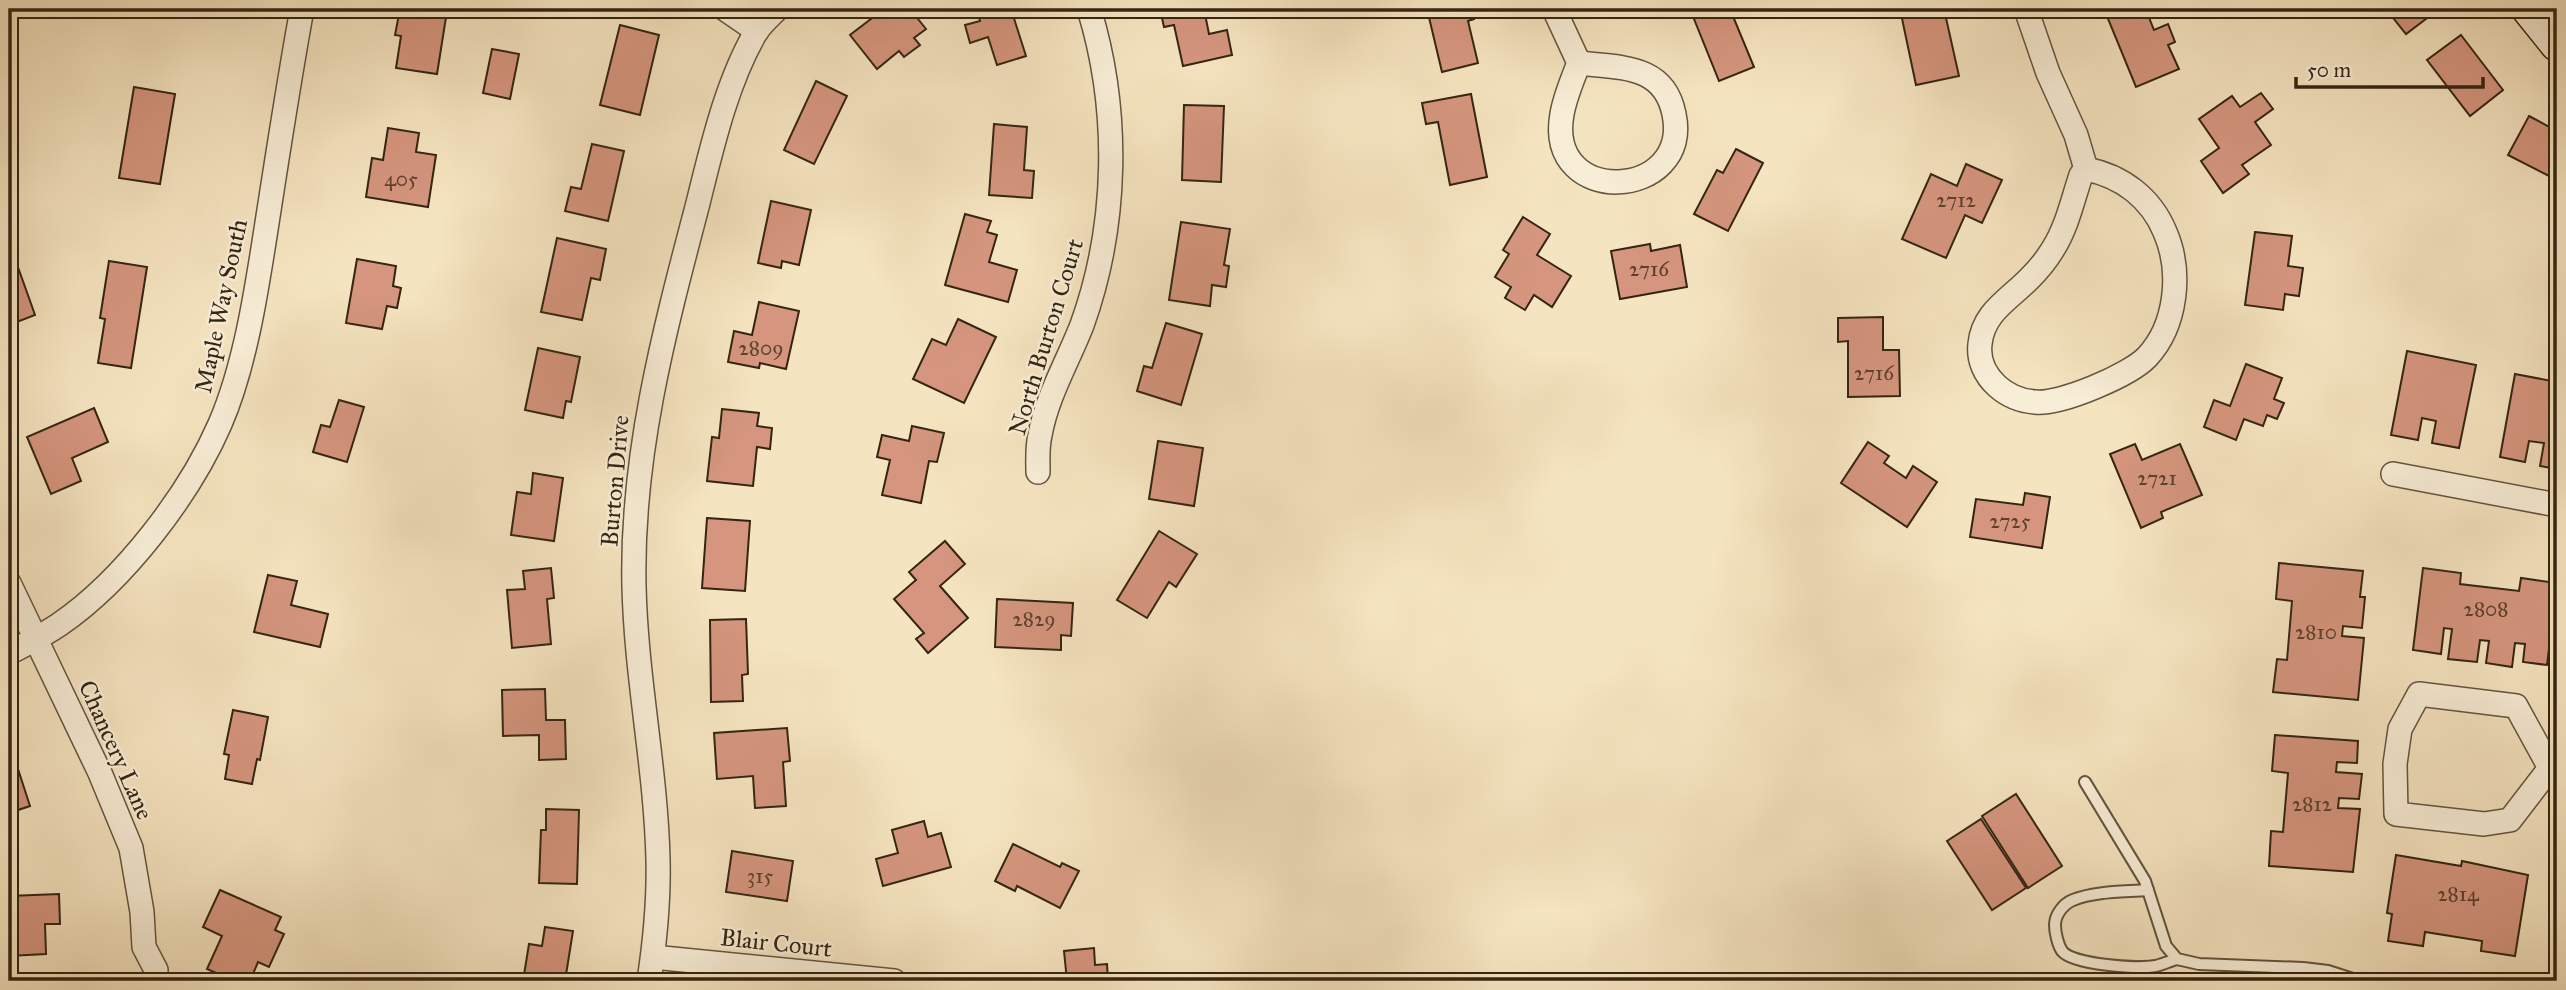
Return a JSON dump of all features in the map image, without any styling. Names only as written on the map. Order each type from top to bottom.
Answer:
[{"type":"street","name":"Maple Way South","points":[[9,653],[61,624],[129,561],[159,525],[192,476],[221,421],[236,375],[259,277],[302,9]]},
{"type":"street","points":[[724,9],[757,31]]},
{"type":"street","name":"Burton Drive","points":[[649,981],[653,957],[658,860],[656,818],[636,654],[634,560],[638,478],[646,420],[671,307],[711,153],[727,102],[757,31],[777,9]]},
{"type":"street","name":"North Burton Court","points":[[1038,472],[1040,436],[1049,403],[1082,324],[1094,285],[1107,220],[1111,144],[1109,108],[1103,63],[1089,9]]},
{"type":"street","points":[[1554,9],[1579,64],[1568,89],[1561,117],[1562,143],[1571,160],[1584,174],[1603,182],[1621,183],[1639,179],[1654,170],[1665,159],[1674,140],[1676,120],[1666,90],[1653,77],[1637,71],[1579,64]]},
{"type":"street","points":[[2026,9],[2048,73],[2076,135],[2086,169]]},
{"type":"street","points":[[2528,9],[2557,45]]},
{"type":"street","points":[[2086,169],[2120,180],[2137,192],[2161,221],[2174,259],[2175,281],[2170,314],[2157,343],[2147,357],[2131,370],[2091,389],[2048,402],[2023,400],[2006,394],[1988,378],[1981,359],[1980,343],[1986,322],[1996,308],[2030,278],[2054,248],[2081,175],[2086,169]]},
{"type":"street","points":[[2393,474],[2557,505]]},
{"type":"street","name":"Chancery Lane","points":[[9,583],[100,773],[131,848],[145,947],[156,970]]},
{"type":"street","points":[[2419,694],[2516,706],[2553,768],[2510,820],[2484,824],[2396,814],[2395,764],[2400,729],[2419,694]]},
{"type":"street","name":"Blair Court","points":[[653,957],[894,981]]},
{"type":"lane","points":[[2085,782],[2145,881],[2166,946],[2177,959]]},
{"type":"lane","points":[[2148,890],[2088,896],[2070,901],[2061,909],[2055,923],[2063,953],[2079,961],[2139,967],[2155,966],[2177,959],[2199,964],[2303,968],[2328,971],[2359,981]]},
{"type":"building","points":[[400,9],[447,11],[437,74],[396,68],[401,36],[395,35]]},
{"type":"building","points":[[884,9],[910,9],[926,29],[914,38],[920,45],[904,57],[899,51],[877,69],[850,35]]},
{"type":"building","points":[[977,9],[1011,9],[1026,56],[997,65],[988,37],[970,43],[965,25],[980,21]]},
{"type":"building","points":[[1160,9],[1204,9],[1209,34],[1227,30],[1232,55],[1183,66],[1174,25],[1164,27]]},
{"type":"building","points":[[1427,9],[1471,9],[1474,19],[1468,21],[1478,63],[1442,72]]},
{"type":"building","points":[[1690,9],[1730,9],[1754,67],[1719,81]]},
{"type":"building","points":[[1900,9],[1944,9],[1959,76],[1916,85]]},
{"type":"building","points":[[2104,9],[2148,9],[2146,10],[2154,30],[2168,24],[2175,42],[2168,45],[2179,69],[2136,87]]},
{"type":"building","points":[[2386,9],[2439,9],[2406,34]]},
{"type":"building","points":[[620,25],[659,35],[640,115],[600,105]]},
{"type":"building","points":[[2461,35],[2503,90],[2470,116],[2427,60]]},
{"type":"building","points":[[492,49],[519,54],[510,99],[483,93]]},
{"type":"building","points":[[816,81],[847,96],[814,164],[784,150]]},
{"type":"building","points":[[134,87],[175,94],[160,184],[119,178]]},
{"type":"building","points":[[2261,93],[2273,109],[2255,122],[2271,145],[2242,165],[2249,174],[2223,193],[2201,161],[2219,148],[2199,119],[2232,96],[2240,107]]},
{"type":"building","points":[[1471,94],[1487,177],[1450,185],[1438,122],[1426,124],[1422,103]]},
{"type":"building","points":[[1184,105],[1224,106],[1221,182],[1182,180]]},
{"type":"building","points":[[2529,116],[2557,131],[2557,180],[2508,155]]},
{"type":"building","points":[[994,124],[1027,127],[1024,170],[1034,171],[1032,198],[989,195]]},
{"type":"building","points":[[388,128],[419,133],[416,152],[436,155],[428,207],[366,197],[372,158],[383,160]]},
{"type":"building","points":[[592,144],[624,151],[608,221],[565,211],[571,187],[581,189]]},
{"type":"building","points":[[1736,149],[1763,163],[1728,231],[1694,214],[1717,170],[1723,173]]},
{"type":"building","points":[[1966,164],[2002,180],[1982,223],[1965,215],[1946,258],[1902,239],[1931,174],[1957,186]]},
{"type":"building","points":[[771,201],[811,210],[799,265],[782,261],[781,268],[758,263]]},
{"type":"building","points":[[965,214],[991,221],[987,232],[997,235],[989,262],[1017,270],[1008,302],[945,285]]},
{"type":"building","points":[[1523,217],[1550,234],[1537,255],[1571,276],[1552,307],[1534,295],[1525,310],[1505,298],[1511,287],[1495,277],[1509,254],[1503,250]]},
{"type":"building","points":[[1181,222],[1230,229],[1224,265],[1229,266],[1226,287],[1212,285],[1210,306],[1169,300]]},
{"type":"building","points":[[2255,232],[2292,236],[2288,266],[2303,268],[2299,296],[2285,294],[2283,310],[2245,305]]},
{"type":"building","points":[[557,238],[606,249],[600,280],[591,278],[582,320],[541,312]]},
{"type":"building","points":[[1650,244],[1651,251],[1680,245],[1687,287],[1620,299],[1611,251]]},
{"type":"building","points":[[14,256],[35,315],[9,325],[9,258]]},
{"type":"building","points":[[357,259],[396,266],[393,286],[401,288],[397,308],[387,306],[382,329],[346,323]]},
{"type":"building","points":[[109,261],[147,267],[131,368],[98,363],[105,319],[100,318]]},
{"type":"building","points":[[759,302],[799,311],[786,369],[760,363],[759,368],[728,362],[734,331],[752,335]]},
{"type":"building","points":[[1883,317],[1883,350],[1899,350],[1900,396],[1848,397],[1848,341],[1838,342],[1838,318]]},
{"type":"building","points":[[958,319],[996,337],[964,403],[913,379],[932,339],[946,345]]},
{"type":"building","points":[[1166,323],[1202,334],[1181,405],[1137,391],[1144,366],[1152,368]]},
{"type":"building","points":[[538,348],[580,357],[571,402],[566,401],[563,418],[525,410]]},
{"type":"building","points":[[2407,351],[2476,365],[2459,448],[2432,443],[2436,421],[2422,418],[2418,440],[2391,435]]},
{"type":"building","points":[[2246,364],[2282,378],[2274,399],[2284,403],[2277,419],[2267,415],[2263,426],[2244,419],[2236,440],[2204,427],[2214,400],[2230,406]]},
{"type":"building","points":[[2515,374],[2557,382],[2557,469],[2540,466],[2544,443],[2529,441],[2525,462],[2500,457]]},
{"type":"building","points":[[339,400],[364,407],[347,462],[313,452],[321,425],[330,427]]},
{"type":"building","points":[[94,408],[108,442],[72,458],[81,481],[51,494],[27,437]]},
{"type":"building","points":[[722,409],[759,413],[757,426],[772,428],[770,449],[757,447],[753,486],[707,481],[712,437],[719,438]]},
{"type":"building","points":[[912,426],[944,433],[937,462],[929,461],[921,503],[882,495],[890,460],[877,457],[882,435],[909,441]]},
{"type":"building","points":[[1158,441],[1203,448],[1194,506],[1149,499]]},
{"type":"building","points":[[1868,442],[1889,456],[1884,463],[1906,478],[1913,466],[1937,482],[1907,527],[1841,483]]},
{"type":"building","points":[[2135,444],[2142,460],[2180,444],[2202,495],[2161,512],[2163,518],[2141,528],[2110,454]]},
{"type":"building","points":[[533,473],[563,478],[554,541],[511,535],[517,492],[531,494]]},
{"type":"building","points":[[2025,493],[2050,497],[2042,548],[1970,537],[1976,499],[2023,505]]},
{"type":"building","points":[[707,518],[750,521],[745,591],[702,588]]},
{"type":"building","points":[[1159,531],[1197,554],[1176,587],[1169,582],[1147,618],[1117,600]]},
{"type":"building","points":[[945,541],[965,564],[940,586],[968,618],[928,653],[916,639],[924,633],[894,599],[916,580],[909,572]]},
{"type":"building","points":[[2279,563],[2363,571],[2360,597],[2365,597],[2362,628],[2343,626],[2342,636],[2364,638],[2358,700],[2273,692],[2277,659],[2287,660],[2292,601],[2276,599]]},
{"type":"building","points":[[551,568],[554,598],[547,599],[551,644],[512,648],[507,590],[525,589],[523,571]]},
{"type":"building","points":[[2423,568],[2461,573],[2460,584],[2519,591],[2521,578],[2557,583],[2547,665],[2523,662],[2525,644],[2515,643],[2512,667],[2486,663],[2489,641],[2480,640],[2477,662],[2448,659],[2452,629],[2444,628],[2441,654],[2413,650]]},
{"type":"building","points":[[268,575],[297,581],[291,605],[328,614],[320,647],[254,632]]},
{"type":"building","points":[[997,599],[1073,603],[1071,636],[1061,635],[1061,650],[995,647]]},
{"type":"building","points":[[746,619],[748,674],[742,675],[743,701],[711,702],[710,620]]},
{"type":"building","points":[[545,689],[546,720],[565,720],[566,759],[539,760],[539,735],[503,736],[502,690]]},
{"type":"building","points":[[233,710],[268,717],[260,760],[257,759],[252,784],[225,779],[229,755],[224,754]]},
{"type":"building","points":[[787,728],[790,761],[783,762],[786,806],[755,808],[753,776],[717,779],[714,733]]},
{"type":"building","points":[[2275,735],[2358,741],[2357,763],[2337,762],[2336,772],[2362,774],[2359,799],[2339,798],[2338,808],[2360,809],[2353,872],[2269,866],[2271,831],[2283,832],[2288,773],[2272,771]]},
{"type":"building","points":[[18,769],[30,806],[9,813],[9,772]]},
{"type":"building","points":[[2016,794],[2062,866],[2028,888],[1982,816]]},
{"type":"building","points":[[546,809],[579,810],[577,884],[539,883],[541,830],[546,830]]},
{"type":"building","points":[[1981,819],[2026,888],[1992,910],[1947,841]]},
{"type":"building","points":[[924,821],[928,837],[941,833],[951,867],[883,886],[876,859],[898,853],[892,830]]},
{"type":"building","points":[[1013,844],[1060,867],[1062,863],[1079,871],[1060,908],[1017,886],[1015,891],[995,881]]},
{"type":"building","points":[[732,851],[793,861],[787,901],[726,892]]},
{"type":"building","points":[[2396,855],[2461,866],[2462,861],[2528,875],[2515,956],[2481,951],[2482,941],[2425,932],[2423,946],[2388,941],[2392,914],[2387,913]]},
{"type":"building","points":[[220,890],[281,917],[275,930],[284,934],[269,967],[258,962],[250,981],[234,981],[207,969],[222,936],[203,927]]},
{"type":"building","points":[[59,894],[60,924],[45,924],[46,954],[9,956],[9,896]]},
{"type":"building","points":[[545,927],[573,931],[565,981],[523,981],[529,944],[542,946]]},
{"type":"building","points":[[1094,948],[1095,965],[1107,964],[1108,981],[1067,981],[1064,951]]}]
